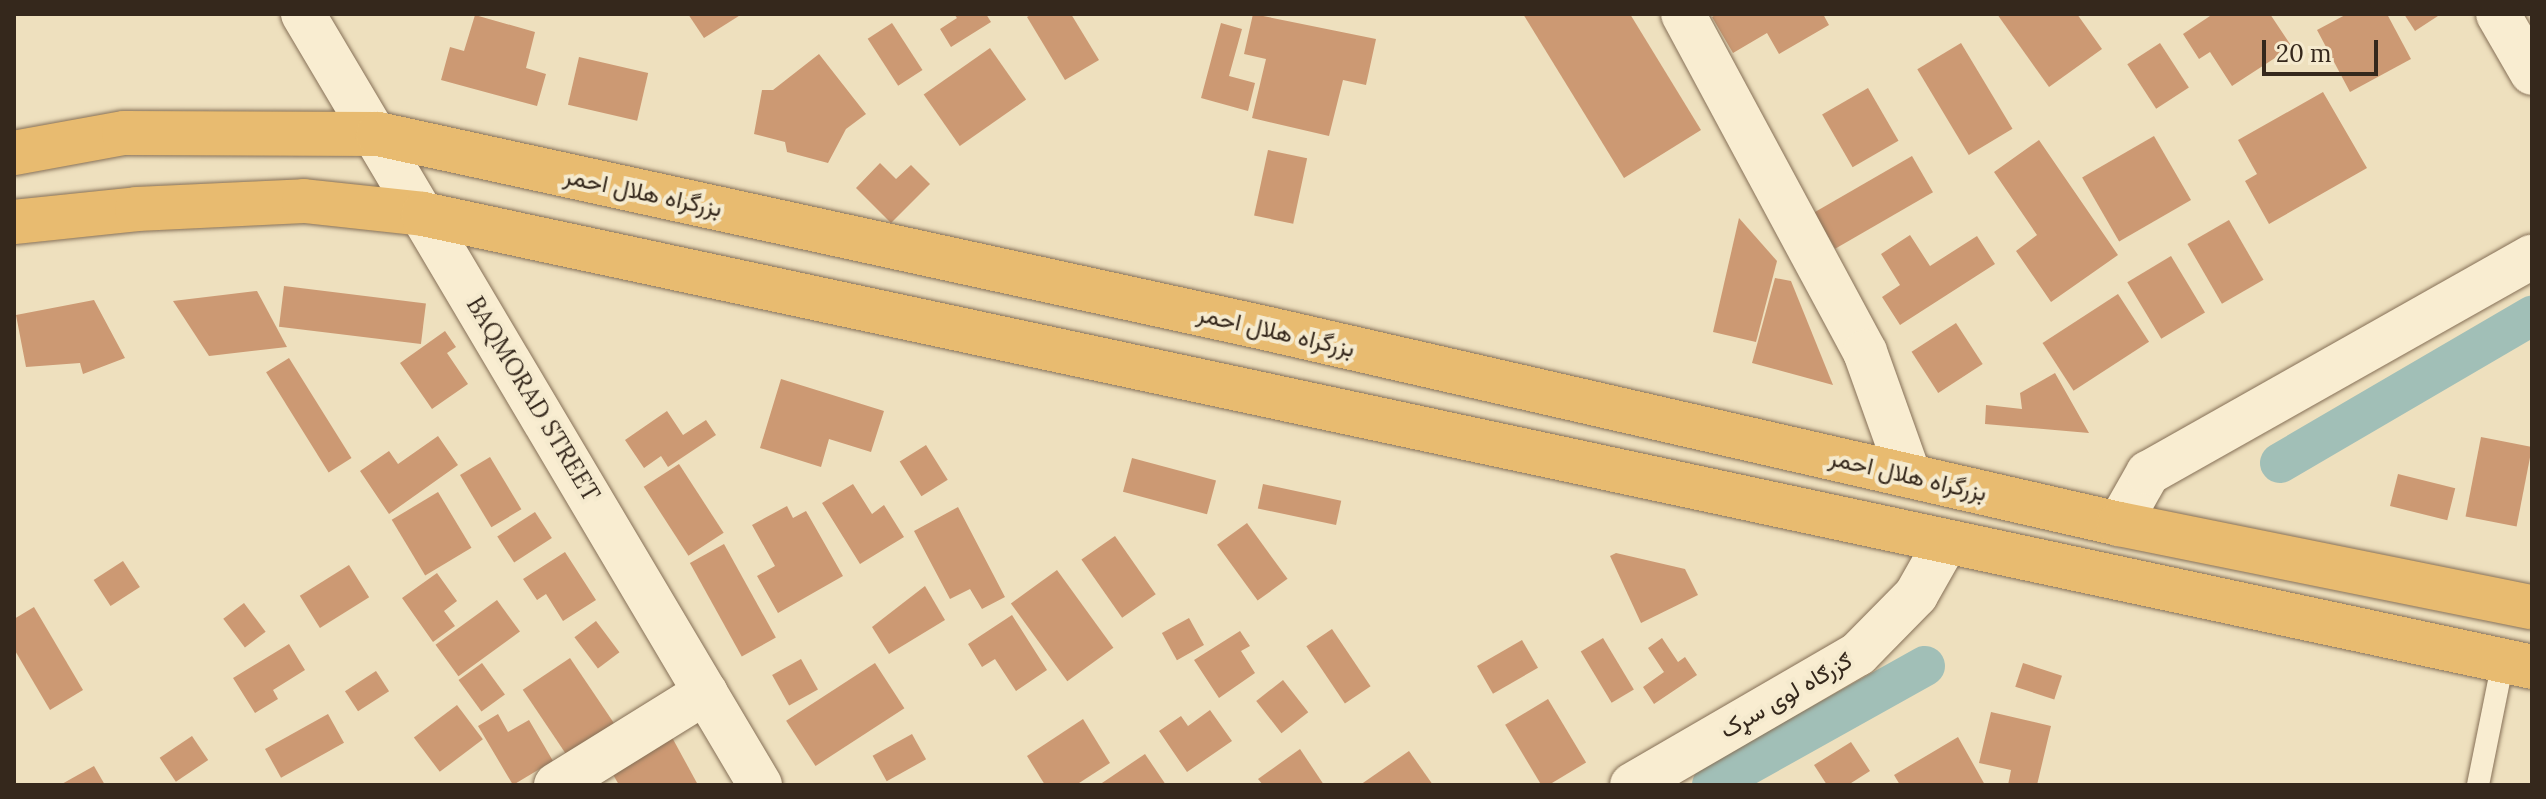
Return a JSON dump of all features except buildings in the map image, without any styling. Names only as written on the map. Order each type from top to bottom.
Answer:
[{"type":"highway","name":"بزرگراه هلال احمر","points":[[14,153],[124,133],[378,134],[2119,524],[2532,607]]},
{"type":"highway","points":[[14,222],[137,209],[304,201],[423,214],[2517,664]]},
{"type":"street","name":"BAQMORAD STREET","points":[[303,14],[378,134],[760,785]]},
{"type":"street","points":[[1683,14],[1865,352],[1909,475]]},
{"type":"street","points":[[2498,14],[2532,73]]},
{"type":"street","points":[[2119,524],[2148,473],[2532,257]]},
{"type":"street","name":"ګزرګاه لوی سړک","points":[[1632,785],[1858,654],[1916,595],[1946,542]]},
{"type":"street","points":[[556,785],[706,692]]},
{"type":"lane","points":[[2478,785],[2517,664]]},
{"type":"waterway","points":[[2280,463],[2532,316]]},
{"type":"waterway","points":[[1712,785],[1925,666]]}]
